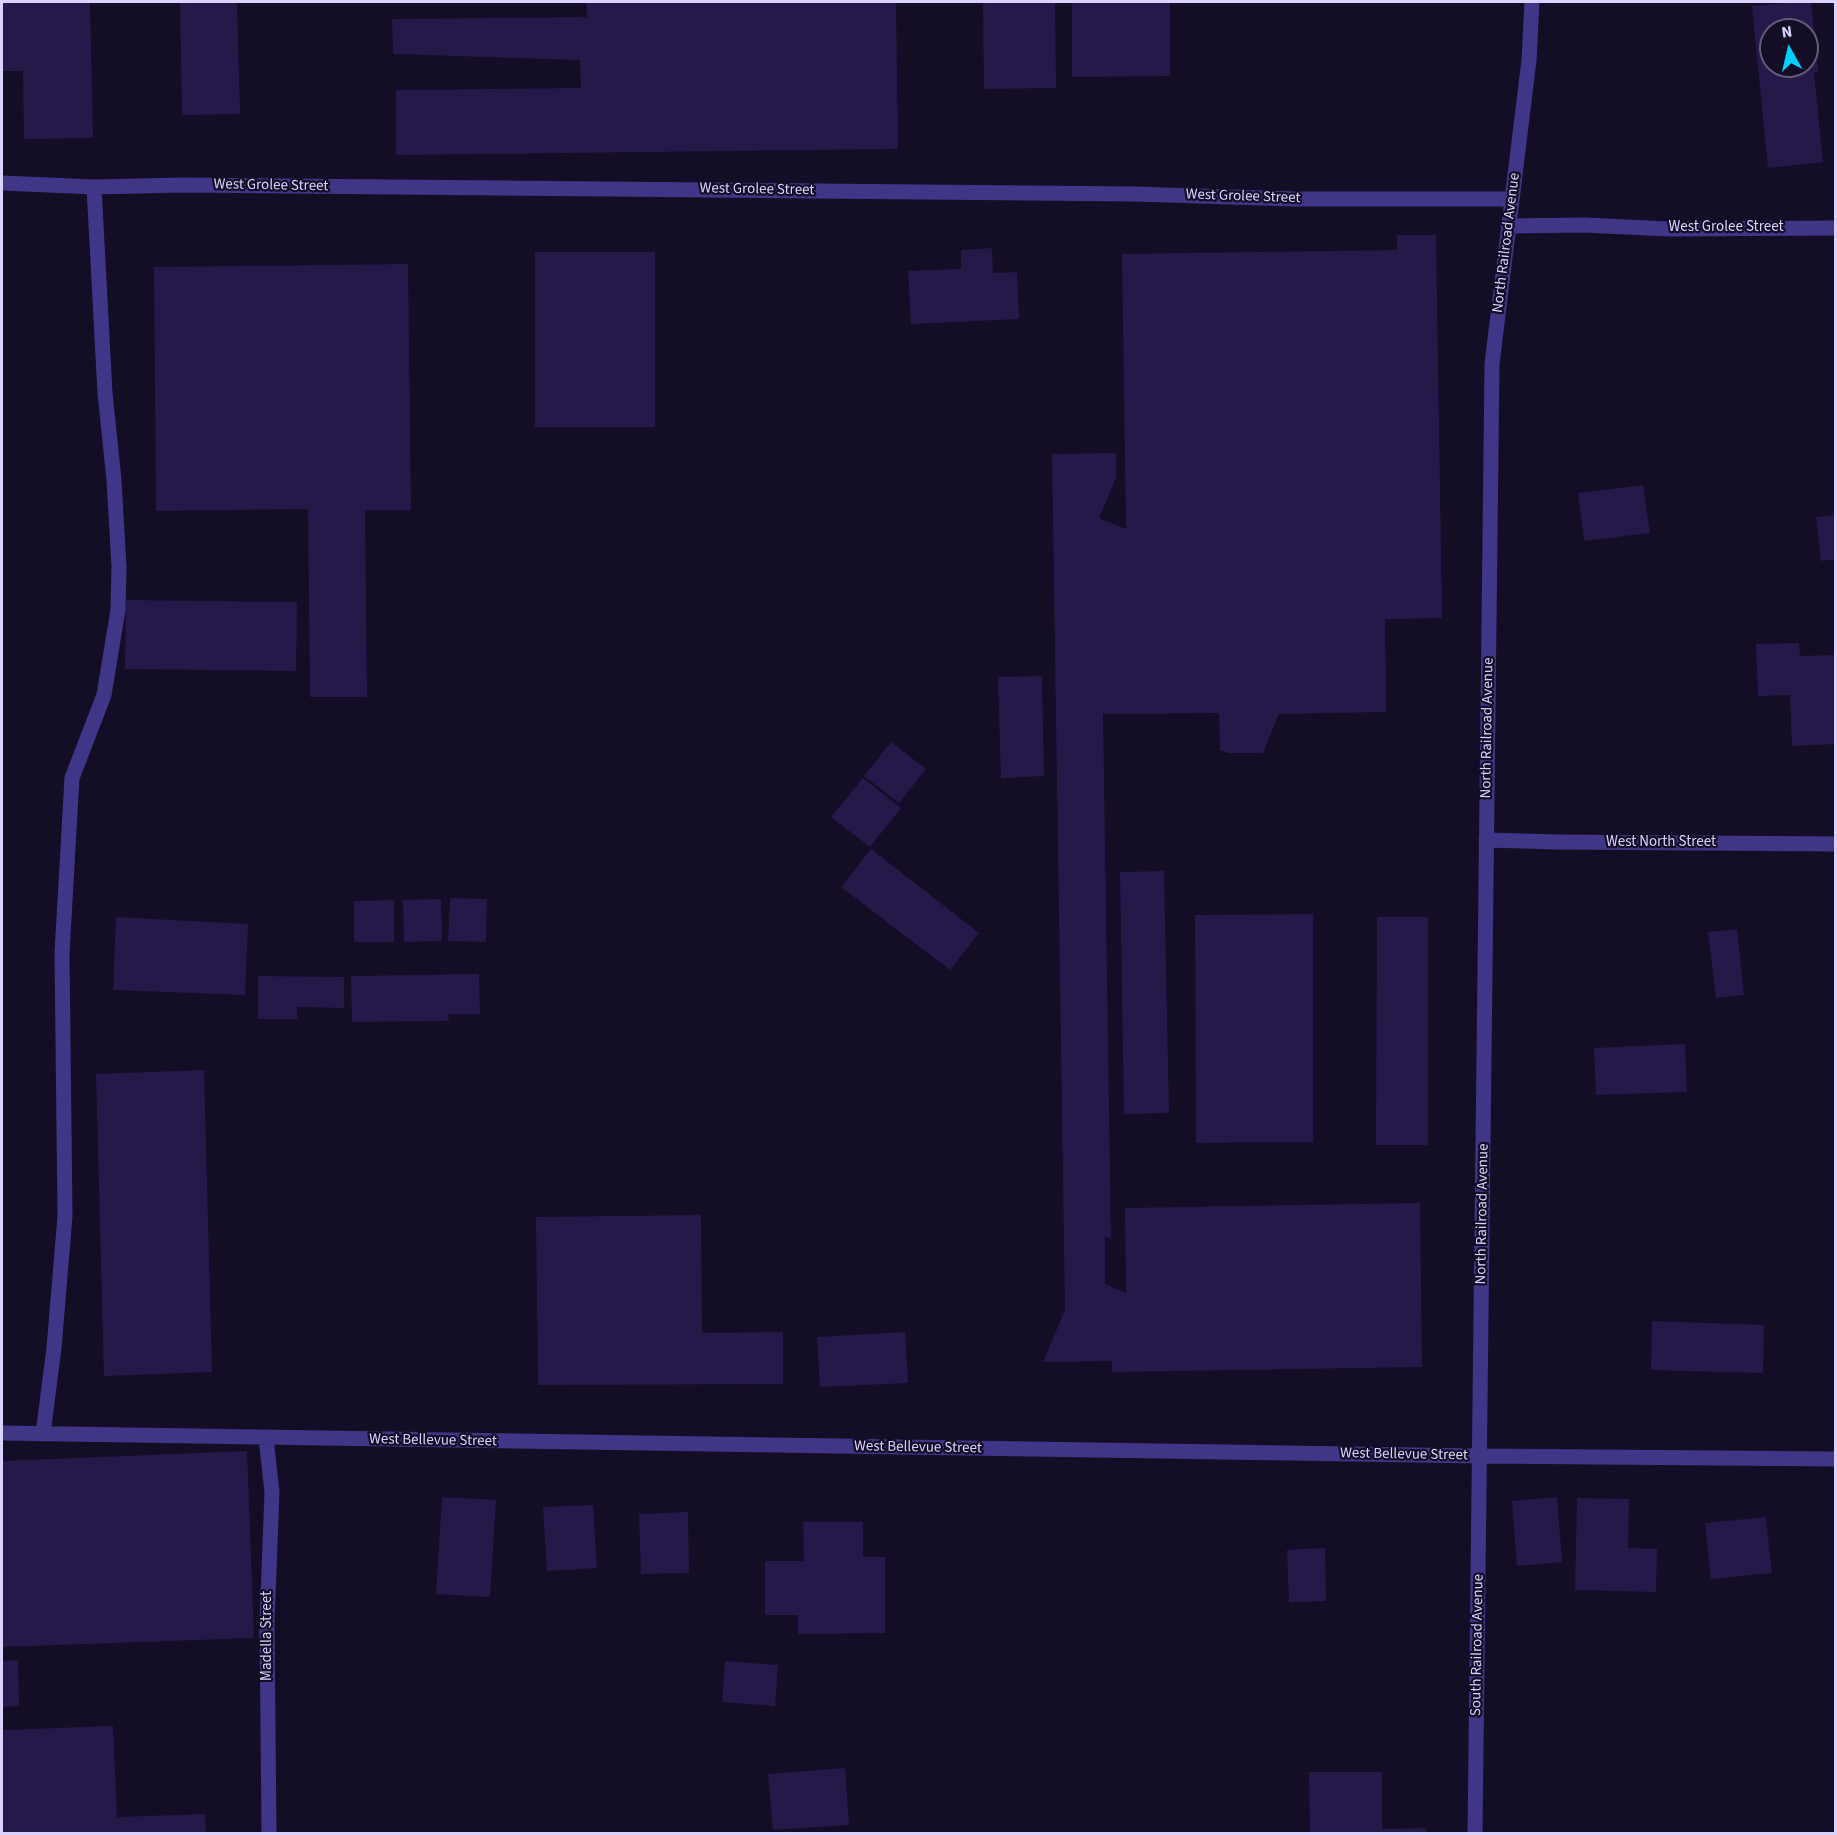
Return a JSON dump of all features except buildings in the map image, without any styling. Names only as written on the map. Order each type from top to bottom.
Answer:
[{"type":"street","name":"North Railroad Avenue","points":[[1480,1456],[1492,364],[1529,60],[1532,2]]},
{"type":"street","name":"West Grolee Street","points":[[2,183],[94,187],[207,185],[1134,194],[1295,199],[1512,199]]},
{"type":"street","points":[[43,1434],[54,1348],[66,1216],[62,953],[72,778],[104,695],[118,610],[119,567],[114,480],[105,393],[94,187]]},
{"type":"street","name":"West Grolee Street","points":[[1508,226],[1584,225],[1669,229],[1836,228]]},
{"type":"street","name":"West North Street","points":[[1486,840],[1836,844]]},
{"type":"street","name":"West Bellevue Street","points":[[2,1433],[1480,1456],[1836,1458]]},
{"type":"street","name":"Madella Street","points":[[266,1438],[272,1492],[267,1622],[269,1833]]},
{"type":"street","name":"South Railroad Avenue","points":[[1475,1833],[1480,1456]]}]
